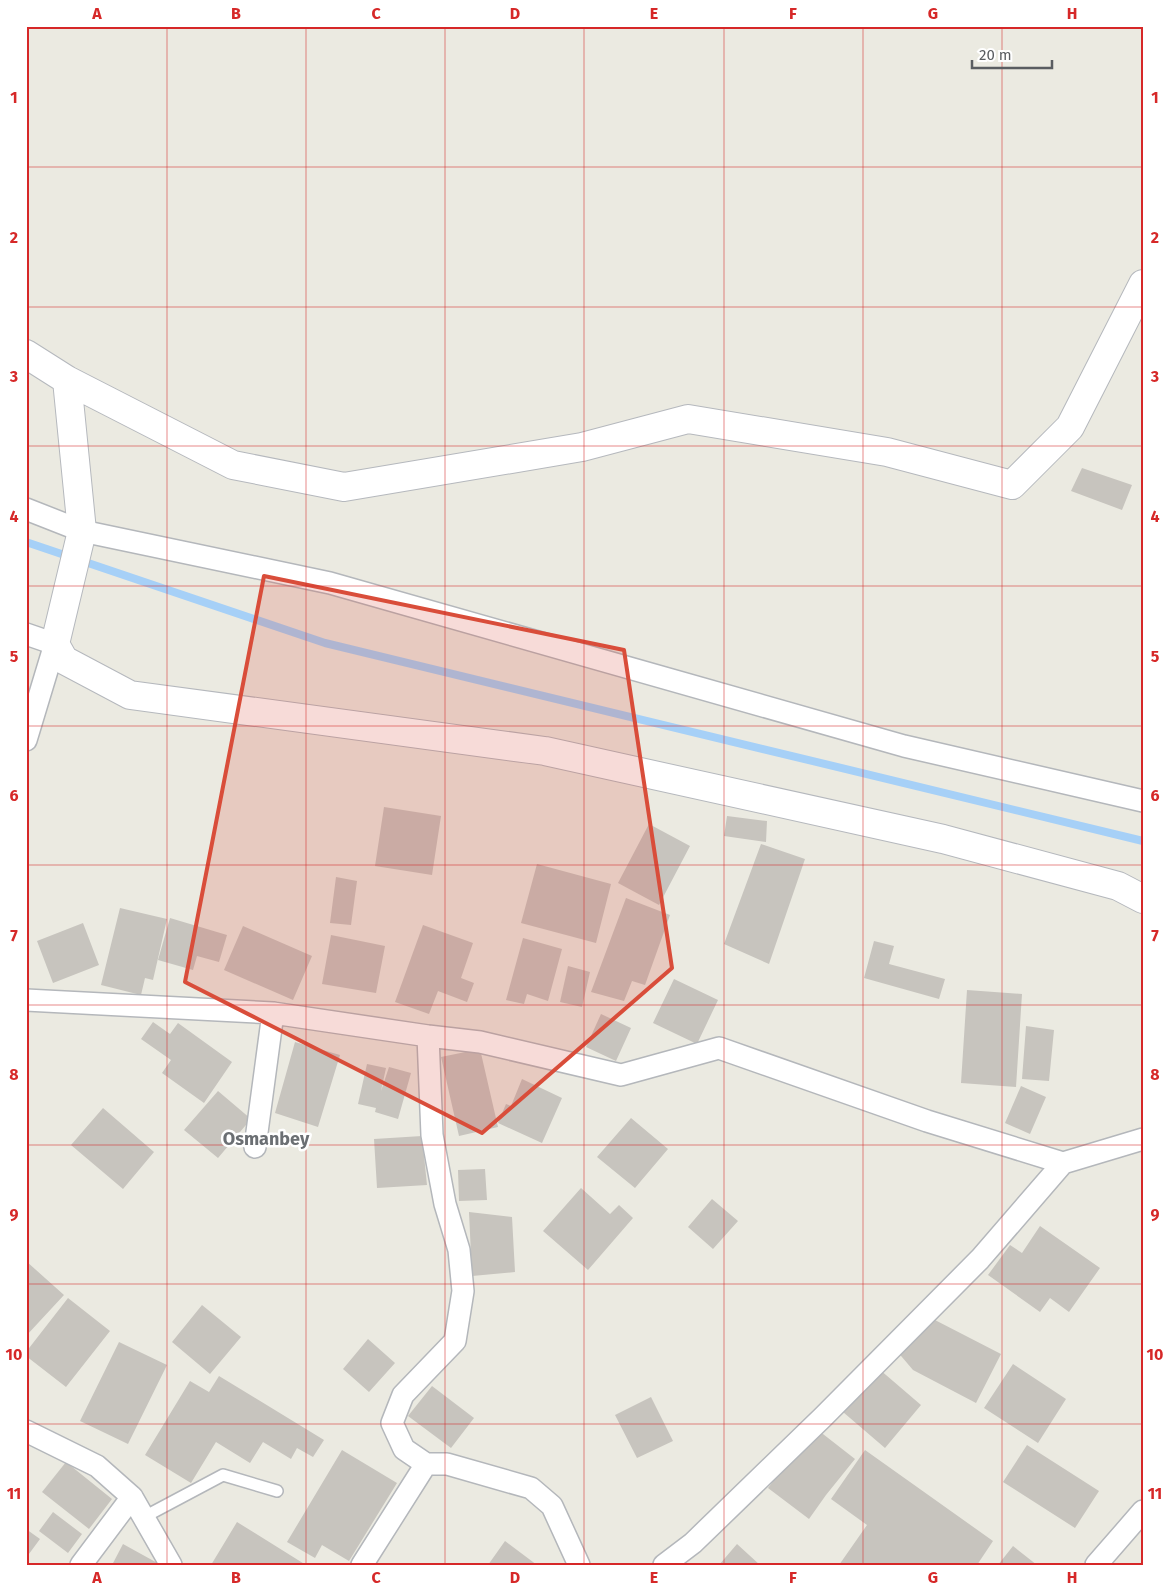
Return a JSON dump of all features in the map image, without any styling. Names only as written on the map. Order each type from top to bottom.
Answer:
[{"type":"street","points":[[26,354],[67,380],[233,465],[344,487],[582,447],[688,419],[887,452],[1012,485],[1070,428],[1143,284]]},
{"type":"street","points":[[26,740],[54,644],[81,538],[67,380]]},
{"type":"street","points":[[26,509],[81,538],[330,583],[904,746],[1143,801]]},
{"type":"street","points":[[26,634],[54,644],[64,660],[130,695],[545,751],[943,839],[1118,886],[1143,899]]},
{"type":"street","points":[[26,1000],[272,1013],[480,1042],[621,1075],[719,1048],[927,1121],[1063,1163]]},
{"type":"street","points":[[255,1147],[272,1013]]},
{"type":"street","points":[[428,1036],[432,1135],[445,1204],[459,1250],[463,1291],[455,1341],[403,1395],[392,1423],[404,1449],[426,1464],[448,1464],[531,1488],[552,1506],[574,1550],[579,1565]]},
{"type":"street","points":[[664,1565],[694,1543],[980,1259],[1063,1163],[1143,1139]]},
{"type":"street","points":[[26,1431],[97,1466],[132,1497],[171,1565]]},
{"type":"street","points":[[362,1565],[426,1464]]},
{"type":"street","points":[[81,1565],[132,1497]]},
{"type":"street","points":[[1096,1565],[1143,1511]]},
{"type":"lane","points":[[144,1517],[223,1475],[277,1491]]},
{"type":"highlighted area","points":[[264,576],[624,650],[672,968],[482,1133],[185,982]]},
{"type":"building","points":[[1082,468],[1132,485],[1122,510],[1071,491]]},
{"type":"building","points":[[384,807],[441,816],[432,875],[375,866]]},
{"type":"building","points":[[727,816],[767,821],[766,842],[724,836]]},
{"type":"building","points":[[649,824],[690,846],[659,905],[618,883]]},
{"type":"building","points":[[761,844],[805,859],[769,964],[724,944]]},
{"type":"building","points":[[537,864],[611,884],[596,943],[521,923]]},
{"type":"building","points":[[336,877],[357,881],[351,925],[330,923]]},
{"type":"building","points":[[626,898],[670,915],[645,985],[632,981],[624,1001],[591,992]]},
{"type":"building","points":[[120,908],[167,919],[153,980],[145,978],[141,995],[101,985]]},
{"type":"building","points":[[170,918],[227,935],[219,962],[197,956],[193,970],[158,960]]},
{"type":"building","points":[[83,923],[99,965],[53,983],[37,941]]},
{"type":"building","points":[[423,925],[473,943],[461,978],[474,983],[467,1002],[438,991],[429,1014],[395,1002]]},
{"type":"building","points":[[243,926],[312,956],[293,1000],[224,970]]},
{"type":"building","points":[[331,935],[385,946],[376,993],[322,984]]},
{"type":"building","points":[[523,938],[562,949],[548,1001],[527,994],[524,1004],[506,1000]]},
{"type":"building","points":[[874,941],[894,946],[889,964],[945,979],[939,999],[864,978]]},
{"type":"building","points":[[568,966],[590,972],[582,1007],[560,1002]]},
{"type":"building","points":[[674,979],[718,1000],[697,1044],[653,1023]]},
{"type":"building","points":[[967,990],[1022,994],[1016,1087],[961,1083]]},
{"type":"building","points":[[601,1014],[631,1028],[616,1061],[586,1047]]},
{"type":"building","points":[[153,1022],[170,1034],[178,1023],[232,1062],[204,1103],[162,1073],[171,1060],[141,1039]]},
{"type":"building","points":[[1026,1026],[1054,1030],[1049,1081],[1022,1079]]},
{"type":"building","points":[[295,1042],[340,1055],[318,1127],[275,1113]]},
{"type":"building","points":[[480,1049],[498,1127],[459,1136],[441,1057]]},
{"type":"building","points":[[367,1064],[386,1068],[381,1091],[389,1067],[411,1073],[398,1119],[375,1112],[376,1108],[358,1104]]},
{"type":"building","points":[[522,1079],[562,1098],[542,1143],[498,1123],[506,1104],[511,1106]]},
{"type":"building","points":[[1021,1086],[1046,1097],[1030,1134],[1005,1123]]},
{"type":"building","points":[[218,1091],[251,1119],[218,1158],[184,1130]]},
{"type":"building","points":[[103,1108],[154,1152],[123,1189],[71,1145]]},
{"type":"building","points":[[631,1118],[668,1149],[635,1188],[597,1157]]},
{"type":"building","points":[[422,1136],[427,1185],[377,1188],[374,1139]]},
{"type":"building","points":[[485,1169],[487,1200],[459,1201],[458,1170]]},
{"type":"building","points":[[581,1188],[610,1214],[619,1205],[633,1218],[588,1270],[543,1231]]},
{"type":"building","points":[[712,1199],[738,1221],[713,1249],[688,1227]]},
{"type":"building","points":[[469,1212],[512,1217],[515,1272],[472,1276]]},
{"type":"building","points":[[1040,1226],[1100,1268],[1069,1312],[1050,1298],[1040,1312],[988,1275],[1010,1245],[1022,1253]]},
{"type":"building","points":[[26,1261],[64,1295],[26,1336]]},
{"type":"building","points":[[68,1298],[110,1331],[66,1387],[26,1356],[26,1352]]},
{"type":"building","points":[[202,1305],[241,1337],[210,1374],[172,1342]]},
{"type":"building","points":[[933,1319],[1001,1354],[976,1403],[913,1370],[896,1350]]},
{"type":"building","points":[[368,1339],[395,1363],[369,1392],[343,1369]]},
{"type":"building","points":[[119,1342],[167,1365],[128,1444],[80,1421]]},
{"type":"building","points":[[1013,1364],[1066,1399],[1038,1443],[984,1408]]},
{"type":"building","points":[[879,1369],[921,1405],[885,1448],[843,1412]]},
{"type":"building","points":[[219,1376],[324,1440],[313,1457],[297,1448],[291,1459],[263,1442],[250,1463],[216,1442],[191,1483],[145,1455],[190,1381],[209,1392]]},
{"type":"building","points":[[432,1386],[474,1418],[451,1448],[408,1416]]},
{"type":"building","points":[[651,1397],[673,1441],[637,1458],[615,1415]]},
{"type":"building","points":[[814,1427],[855,1459],[809,1519],[768,1488]]},
{"type":"building","points":[[1027,1445],[1099,1491],[1075,1528],[1003,1482]]},
{"type":"building","points":[[342,1450],[397,1483],[349,1561],[322,1545],[315,1558],[287,1542]]},
{"type":"building","points":[[865,1450],[993,1541],[977,1565],[839,1565],[867,1525],[831,1499]]},
{"type":"building","points":[[66,1462],[112,1499],[89,1529],[42,1492]]},
{"type":"building","points":[[53,1512],[82,1534],[68,1553],[39,1531]]},
{"type":"building","points":[[237,1522],[306,1565],[211,1565]]},
{"type":"building","points":[[26,1529],[40,1539],[26,1558]]},
{"type":"building","points":[[505,1541],[537,1565],[488,1565]]},
{"type":"building","points":[[123,1544],[161,1565],[112,1565]]},
{"type":"building","points":[[737,1544],[760,1565],[719,1565]]},
{"type":"building","points":[[1013,1546],[1037,1565],[998,1565]]},
{"type":"waterway","points":[[26,542],[325,643],[1143,841]]},
{"type":"district","name":"Osmanbey","points":[[266,1139]]}]
